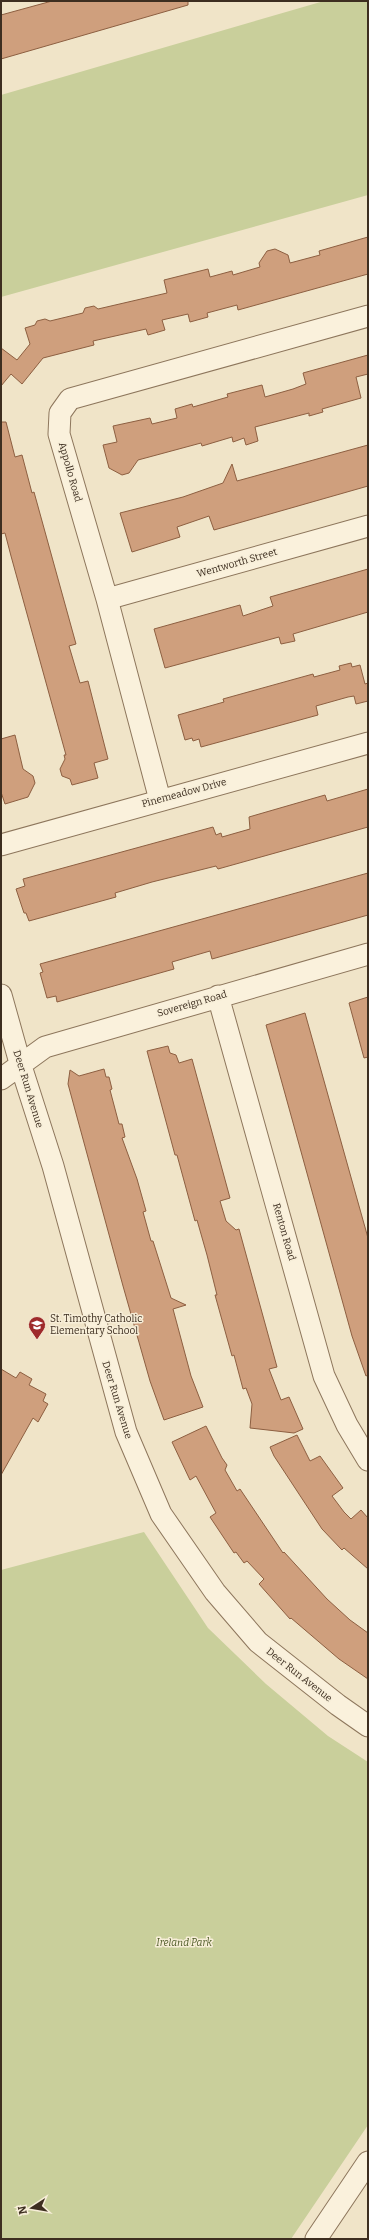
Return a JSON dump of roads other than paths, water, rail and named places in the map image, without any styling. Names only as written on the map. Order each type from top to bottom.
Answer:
[{"type":"street","name":"Appollo Road","points":[[160,800],[107,599],[59,434],[60,414],[70,399],[368,316]]},
{"type":"street","name":"Wentworth Street","points":[[107,599],[368,526]]},
{"type":"street","name":"Pinemeadow Drive","points":[[1,845],[368,743]]},
{"type":"street","name":"Sovereign Road","points":[[1,1079],[20,1063],[45,1047],[368,954]]},
{"type":"street","name":"Deer Run Avenue","points":[[1,995],[20,1063],[53,1166],[126,1432],[161,1514],[215,1592],[258,1642],[338,1705],[368,1726]]},
{"type":"street","name":"Renton Road","points":[[218,996],[324,1376],[347,1425],[368,1460]]},
{"type":"street","points":[[316,2239],[368,2162]]},
{"type":"place","name":"St. Timothy Catholic Elementary School","points":[[37,1340]]},
{"type":"park label","name":"Ireland Park","points":[[184,1943]]}]
